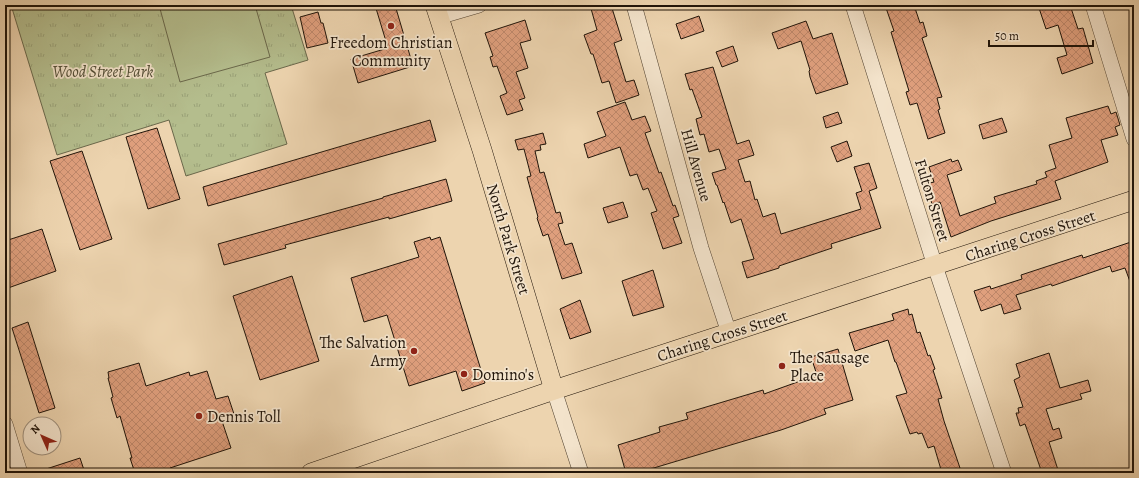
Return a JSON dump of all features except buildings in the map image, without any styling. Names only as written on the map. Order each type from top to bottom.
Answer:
[{"type":"main road","name":"North Park Street","points":[[437,11],[482,150],[554,390]]},
{"type":"main road","name":"Charing Cross Street","points":[[311,473],[554,390],[1134,200]]},
{"type":"street","points":[[437,11],[479,5]]},
{"type":"street","name":"Hill Avenue","points":[[634,5],[702,248],[729,333]]},
{"type":"street","name":"Fulton Street","points":[[853,5],[935,266],[1004,473]]},
{"type":"street","points":[[1093,5],[1134,139]]},
{"type":"street","name":"North Park Street","points":[[554,390],[581,473]]},
{"type":"street","points":[[5,424],[20,473]]},
{"type":"green space","name":"Wood Street Park","points":[[11,5],[291,5],[308,60],[265,73],[287,144],[186,176],[169,120],[57,155]]},
{"type":"green space","points":[[159,5],[255,5],[270,57],[180,82]]},
{"type":"place","name":"Freedom Christian Community","points":[[391,26]]},
{"type":"place","name":"The Salvation Army","points":[[414,351]]},
{"type":"place","name":"The Sausage Place","points":[[782,366]]},
{"type":"place","name":"Domino's","points":[[464,374]]},
{"type":"place","name":"Dennis Toll","points":[[199,416]]}]
